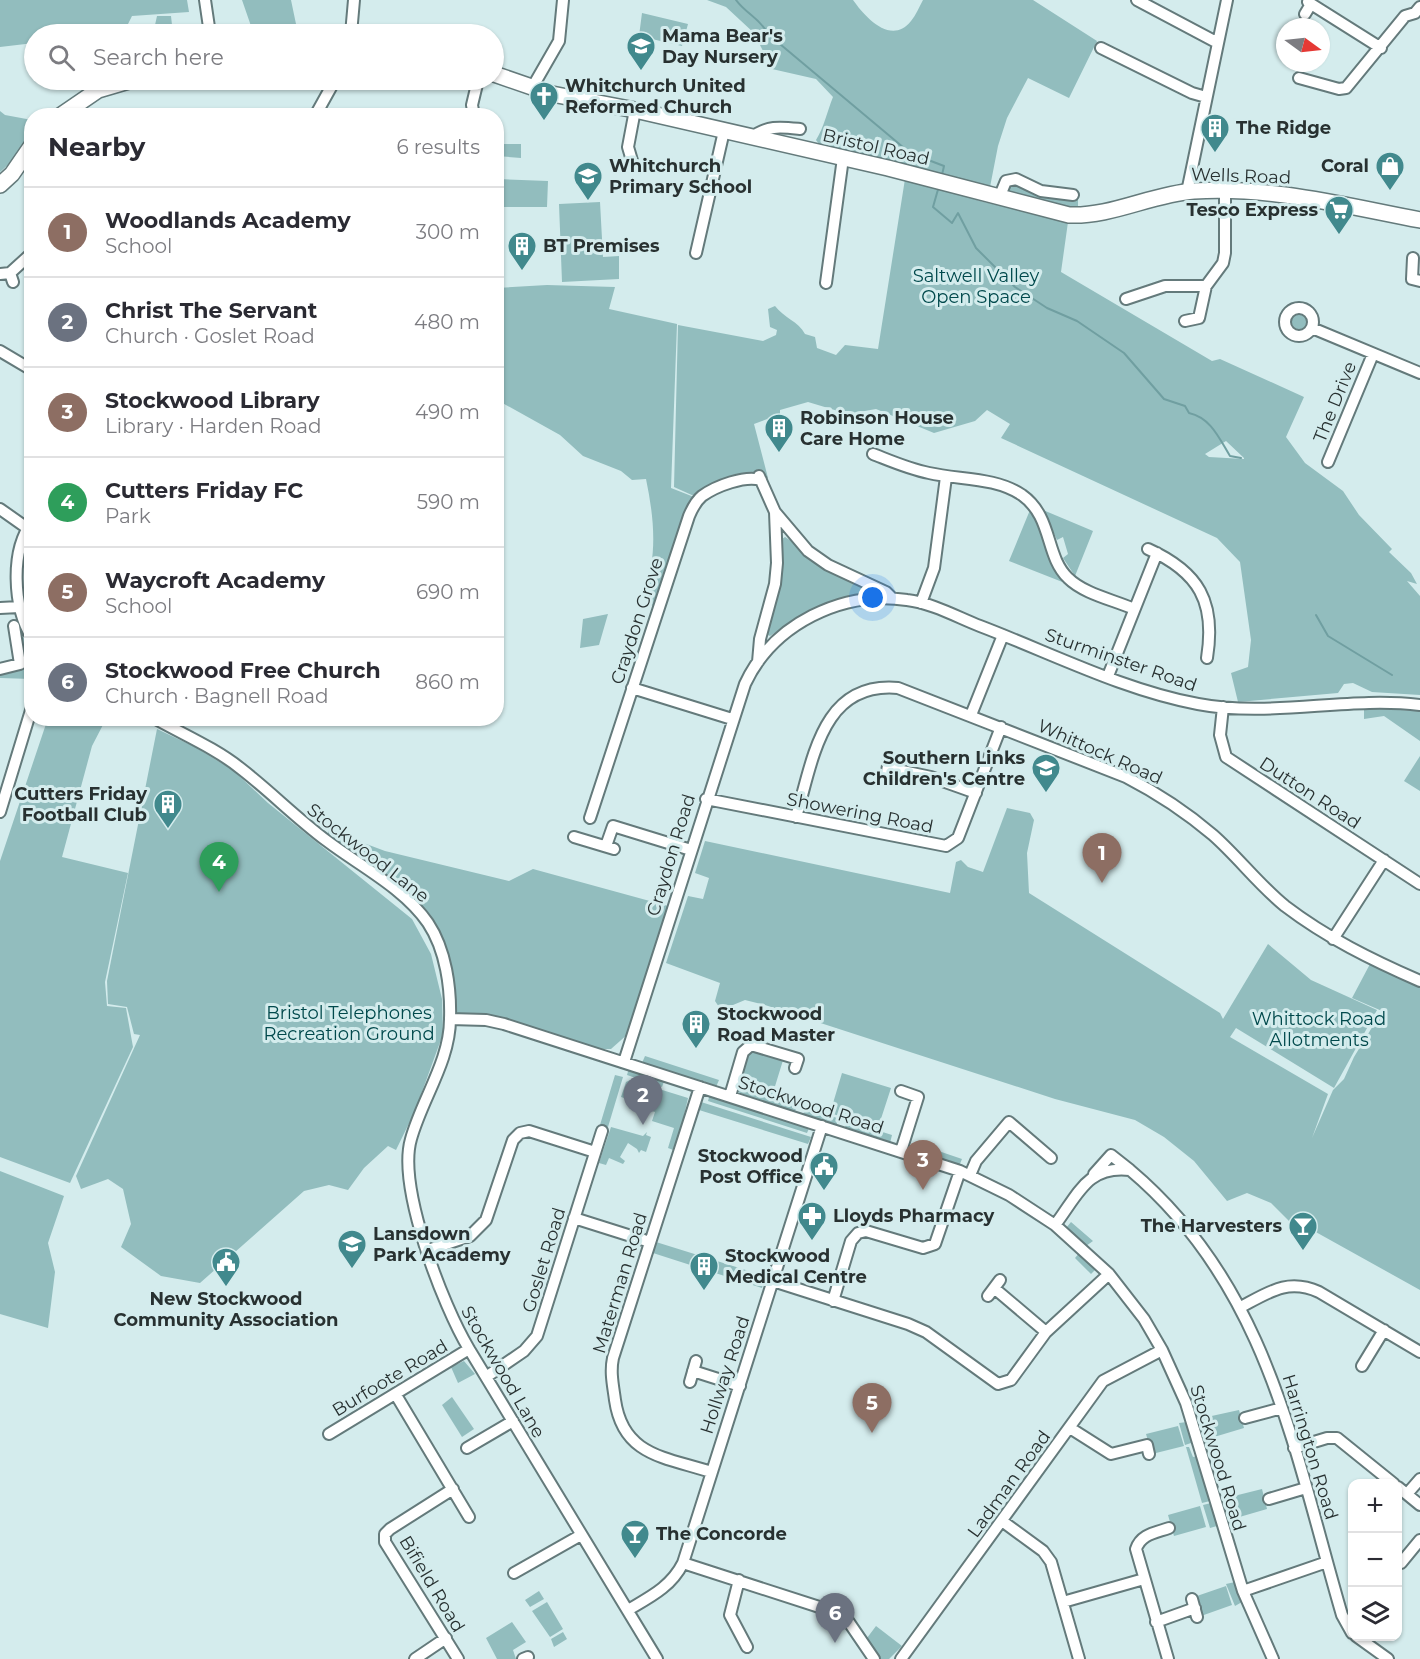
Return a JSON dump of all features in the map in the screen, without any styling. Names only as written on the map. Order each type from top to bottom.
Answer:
[{"type":"highway","name":"Bristol Road","points":[[504,78],[532,88],[888,168],[995,197]]},
{"type":"highway","points":[[72,108],[98,90]]},
{"type":"highway","points":[[0,185],[24,157]]},
{"type":"highway","name":"Wells Road","points":[[995,197],[1060,213],[1083,215],[1187,192],[1282,194],[1420,220]]},
{"type":"street","points":[[205,0],[209,24]]},
{"type":"street","points":[[352,24],[354,0]]},
{"type":"street","points":[[532,88],[559,41],[563,0]]},
{"type":"street","points":[[1137,0],[1218,43]]},
{"type":"street","points":[[1187,192],[1227,0]]},
{"type":"street","points":[[1305,14],[1309,3],[1381,48]]},
{"type":"street","points":[[1299,78],[1339,89],[1346,88],[1405,16],[1415,13],[1420,7]]},
{"type":"street","points":[[1102,53],[1206,97]]},
{"type":"street","points":[[319,108],[329,90]]},
{"type":"street","points":[[473,108],[476,90]]},
{"type":"street","points":[[633,164],[628,147],[635,110]]},
{"type":"street","name":"Bristol Road","points":[[752,138],[760,131],[779,126],[800,129]]},
{"type":"street","points":[[696,253],[724,131]]},
{"type":"street","points":[[825,283],[843,158]]},
{"type":"street","points":[[995,197],[1010,179],[1036,183],[1073,195]]},
{"type":"street","points":[[1185,321],[1199,318],[1206,286],[1223,263],[1226,253],[1225,191]]},
{"type":"street","points":[[1413,258],[1412,279],[1420,281]]},
{"type":"street","points":[[8,276],[24,261]]},
{"type":"street","points":[[1126,298],[1165,286],[1206,286]]},
{"type":"street","points":[[1311,328],[1420,373]]},
{"type":"street","points":[[0,351],[24,365]]},
{"type":"street","name":"The Drive","points":[[1329,462],[1373,354]]},
{"type":"street","points":[[873,454],[908,467],[946,477],[997,483],[1024,497],[1044,520],[1060,567],[1068,578],[1134,609]]},
{"type":"street","name":"Craydon Road","points":[[759,477],[775,512],[808,551],[828,565],[886,592],[892,598]]},
{"type":"street","name":"Craydon Grove","points":[[590,818],[694,506],[700,498],[711,491],[759,477]]},
{"type":"street","points":[[921,603],[934,568],[946,477]]},
{"type":"street","points":[[0,509],[24,522]]},
{"type":"street","name":"Craydon Road","points":[[758,662],[760,639],[776,574],[775,512]]},
{"type":"street","points":[[24,534],[20,542],[19,607],[24,619]]},
{"type":"street","points":[[1108,676],[1153,551],[1172,560],[1185,570],[1203,599],[1209,618],[1210,638],[1207,658]]},
{"type":"street","name":"Sturminster Road","points":[[892,598],[921,603],[1173,699],[1223,707],[1384,703],[1420,705]]},
{"type":"street","name":"Craydon Road","points":[[624,1062],[706,799],[745,684],[758,662],[788,632],[822,611],[858,600],[892,598]]},
{"type":"street","points":[[0,608],[19,607]]},
{"type":"street","points":[[0,669],[17,667],[20,664],[14,626]]},
{"type":"street","points":[[971,715],[1003,635]]},
{"type":"street","points":[[632,688],[732,719]]},
{"type":"street","name":"Whittock Road","points":[[796,817],[828,719],[840,705],[854,695],[869,689],[898,688],[1126,777],[1162,797],[1214,836],[1283,904],[1333,939],[1371,961],[1420,981]]},
{"type":"street","name":"Dutton Road","points":[[1223,707],[1220,735],[1226,757],[1420,884]]},
{"type":"street","points":[[0,812],[26,726]]},
{"type":"street","name":"Stockwood Lane","points":[[168,726],[240,767],[293,815],[373,873],[418,910],[429,925],[447,972],[450,1019],[443,1058],[408,1153],[409,1184],[428,1250],[451,1319],[657,1659]]},
{"type":"street","name":"Showering Road","points":[[706,799],[946,846],[958,838],[1001,727]]},
{"type":"street","points":[[888,769],[931,777],[976,793]]},
{"type":"street","points":[[574,837],[610,848],[613,826],[691,850]]},
{"type":"street","points":[[1333,939],[1384,861]]},
{"type":"street","name":"Stockwood Road","points":[[450,1019],[494,1022],[902,1151],[965,1173],[1010,1195],[1055,1225],[1109,1274],[1144,1319],[1162,1350],[1186,1403],[1243,1591],[1273,1659]]},
{"type":"street","points":[[730,1096],[743,1052],[751,1045],[798,1059],[795,1068]]},
{"type":"street","name":"Materman Road","points":[[700,1087],[612,1366],[617,1415],[627,1436],[640,1447],[711,1472]]},
{"type":"street","points":[[901,1091],[918,1097],[902,1151]]},
{"type":"street","points":[[833,1301],[851,1240],[858,1233],[868,1232],[923,1248],[935,1244],[965,1173],[1007,1120],[1031,1133],[1051,1158]]},
{"type":"street","name":"Hollway Road","points":[[628,1611],[667,1586],[683,1563],[822,1126]]},
{"type":"street","points":[[428,1250],[470,1236],[486,1220],[513,1140],[520,1133],[529,1131],[595,1152]]},
{"type":"street","name":"Goslet Road","points":[[486,1377],[524,1351],[537,1336],[602,1131]]},
{"type":"street","name":"Harrington Road","points":[[1055,1225],[1093,1175],[1106,1170],[1130,1170],[1151,1188],[1192,1233],[1214,1262],[1241,1307],[1266,1362],[1282,1408],[1342,1615],[1348,1625]]},
{"type":"street","points":[[574,1218],[650,1242]]},
{"type":"street","points":[[773,1281],[917,1328],[998,1384],[1011,1380],[1046,1332],[1109,1274]]},
{"type":"street","points":[[1241,1307],[1277,1287],[1297,1285],[1319,1292],[1420,1352]]},
{"type":"street","points":[[994,1288],[1046,1332]]},
{"type":"street","points":[[1362,1366],[1384,1330]]},
{"type":"street","name":"Burfoote Road","points":[[329,1434],[469,1349]]},
{"type":"street","name":"Ladman Road","points":[[901,1659],[1103,1381],[1162,1350]]},
{"type":"street","points":[[693,1371],[740,1386]]},
{"type":"street","points":[[396,1395],[469,1517]]},
{"type":"street","points":[[1245,1418],[1282,1408]]},
{"type":"street","points":[[467,1448],[513,1421]]},
{"type":"street","points":[[1070,1428],[1111,1454],[1147,1445]]},
{"type":"street","points":[[1294,1448],[1327,1438],[1340,1439],[1388,1479]]},
{"type":"street","points":[[1407,1494],[1420,1479]]},
{"type":"street","points":[[1269,1498],[1306,1488]]},
{"type":"street","name":"Bifield Road","points":[[453,1490],[385,1534],[386,1542],[458,1659]]},
{"type":"street","points":[[1402,1490],[1420,1505]]},
{"type":"street","points":[[1166,1515],[1170,1531],[1145,1536],[1139,1541],[1136,1549],[1167,1659]]},
{"type":"street","points":[[1002,1521],[1043,1551],[1051,1562],[1079,1659]]},
{"type":"street","points":[[514,1573],[581,1536]]},
{"type":"street","points":[[1402,1564],[1420,1540]]},
{"type":"street","points":[[1243,1591],[1327,1562]]},
{"type":"street","points":[[683,1563],[844,1615],[874,1659]]},
{"type":"street","points":[[1063,1602],[1144,1579]]},
{"type":"street","points":[[739,1580],[730,1615],[747,1640]]},
{"type":"street","points":[[1156,1622],[1195,1608]]},
{"type":"street","points":[[415,1659],[446,1638]]},
{"type":"street","points":[[1363,1641],[1388,1659]]},
{"type":"green space","points":[[0,0],[187,0],[189,12],[132,16],[128,24],[24,24],[24,44],[0,47]]},
{"type":"green space","points":[[242,0],[291,0],[296,24],[250,24]]},
{"type":"green space","points":[[707,0],[853,0],[871,21],[887,30],[895,31],[911,21],[923,0],[1033,0],[1097,41],[1069,98],[1028,78],[1007,118],[998,146],[990,187],[819,144],[816,140],[833,97],[816,79],[772,69],[754,33],[726,7]]},
{"type":"green space","points":[[642,13],[688,24],[682,46],[639,36]]},
{"type":"green space","points":[[157,16],[171,16],[172,24],[155,24]]},
{"type":"green space","points":[[0,111],[5,115],[24,119],[24,143],[11,162],[0,172]]},
{"type":"green space","points":[[504,144],[521,144],[521,158],[504,157]]},
{"type":"green space","points":[[504,179],[548,181],[547,207],[504,207]]},
{"type":"green space","name":"Saltwell Valley Open Space","points":[[905,179],[984,202],[1068,222],[1061,272],[1212,361],[1220,359],[1304,397],[1286,437],[1305,463],[1343,491],[1359,515],[1392,549],[1389,552],[1411,573],[1417,584],[1407,581],[1420,596],[1420,695],[1372,692],[1353,683],[1344,684],[1338,693],[1238,702],[1231,673],[1248,667],[1251,640],[1240,562],[1217,538],[1001,438],[1010,424],[987,410],[975,421],[934,433],[876,409],[848,414],[808,402],[780,410],[780,414],[754,424],[768,478],[762,474],[711,488],[694,496],[674,487],[678,325],[763,341],[776,335],[777,330],[770,327],[768,309],[775,306],[805,334],[815,337],[817,348],[836,355],[845,345],[878,349]],"holes":[[[1226,441],[1244,458],[1209,457],[1205,454]]]},
{"type":"green space","points":[[1013,182],[1078,196],[1078,208],[1049,205],[1005,194],[1005,187]]},
{"type":"green space","points":[[600,202],[603,257],[619,256],[619,279],[562,282],[559,204]]},
{"type":"green space","points":[[547,285],[615,287],[609,309],[677,324],[671,488],[694,497],[685,510],[658,599],[653,606],[647,603],[646,598],[653,534],[646,479],[632,480],[621,471],[583,456],[560,435],[504,404],[504,288]]},
{"type":"green space","points":[[1299,312],[1306,315],[1309,322],[1306,329],[1299,332],[1292,329],[1289,322],[1292,315]]},
{"type":"green space","points":[[1030,510],[1036,519],[1070,585],[1009,561]]},
{"type":"green space","points":[[1043,510],[1093,531],[1075,576],[1063,558],[1068,554],[1063,537],[1057,540]]},
{"type":"green space","points":[[785,537],[862,586],[864,590],[860,595],[824,604],[800,616],[770,636],[766,634],[782,539]]},
{"type":"green space","points":[[608,614],[599,645],[580,648],[583,619]]},
{"type":"green space","points":[[21,634],[24,638],[24,661],[19,637]]},
{"type":"green space","points":[[24,661],[24,679],[0,678],[0,672],[20,669]]},
{"type":"green space","points":[[1364,708],[1420,711],[1420,741],[1384,716],[1364,719]]},
{"type":"green space","points":[[45,726],[102,726],[92,746],[62,857],[128,873],[105,982],[107,1006],[126,1008],[133,1047],[70,1183],[0,1157],[0,861]]},
{"type":"green space","name":"Bristol Telephones Recreation Ground","points":[[157,729],[195,747],[233,770],[268,803],[412,919],[431,954],[442,999],[443,1034],[415,1111],[396,1150],[388,1146],[364,1168],[348,1190],[329,1185],[304,1191],[200,1283],[161,1276],[121,1247],[131,1224],[123,1189],[108,1179],[81,1189],[76,1176],[140,1035],[134,1034],[127,1007],[108,1004],[107,981]]},
{"type":"green space","points":[[1420,756],[1420,791],[1404,781]]},
{"type":"green space","name":"Whittock Road Allotments","points":[[1007,808],[1030,813],[1034,820],[1027,853],[1029,893],[1220,1013],[1223,1019],[1268,944],[1311,980],[1377,1010],[1334,1088],[1236,1028],[1230,1037],[1328,1094],[1312,1138],[1333,1090],[1344,1079],[1354,1057],[1382,1011],[1352,998],[1370,964],[1420,987],[1420,1290],[1296,1221],[1293,1225],[1271,1203],[1247,1193],[1227,1201],[1194,1161],[1164,1137],[1135,1120],[1055,1099],[765,1005],[745,1000],[721,1010],[715,1001],[720,983],[666,963],[688,896],[703,899],[709,878],[695,873],[705,841],[950,893],[956,862],[961,860],[968,867],[983,872]]},
{"type":"green space","points":[[329,830],[385,851],[509,881],[533,869],[668,906],[629,1033],[611,1049],[598,1049],[461,1015],[454,1011],[447,959],[443,942],[435,925],[423,909],[394,882],[327,836]]},
{"type":"green space","points":[[749,1050],[784,1057],[772,1096],[797,1105],[795,1112],[737,1092],[735,1087]]},
{"type":"green space","points":[[645,1056],[719,1080],[716,1087],[642,1063]]},
{"type":"green space","points":[[629,1068],[665,1079],[662,1087],[627,1075]]},
{"type":"green space","points":[[842,1073],[891,1088],[878,1128],[833,1114],[831,1110]]},
{"type":"green space","points":[[615,1075],[623,1077],[608,1127],[600,1125]]},
{"type":"green space","points":[[630,1080],[688,1098],[676,1151],[668,1148],[674,1128],[652,1121],[655,1112],[652,1111],[653,1107],[621,1097],[626,1082]]},
{"type":"green space","points":[[710,1094],[810,1126],[807,1133],[708,1101]]},
{"type":"green space","points":[[701,1102],[811,1137],[808,1144],[699,1110]]},
{"type":"green space","points":[[805,1108],[837,1118],[837,1126],[803,1115]]},
{"type":"green space","points":[[848,1121],[892,1135],[890,1143],[844,1129]]},
{"type":"green space","points":[[611,1127],[643,1136],[647,1132],[646,1135],[651,1137],[646,1152],[641,1150],[639,1153],[628,1143],[620,1157],[625,1161],[623,1164],[609,1158],[606,1165],[599,1163]]},
{"type":"green space","points":[[915,1143],[962,1159],[959,1166],[912,1150]]},
{"type":"green space","points":[[0,1171],[64,1196],[48,1243],[55,1272],[48,1328],[0,1314]]},
{"type":"green space","points":[[1071,1222],[1093,1241],[1086,1246],[1066,1228]]},
{"type":"green space","points":[[656,1242],[765,1276],[762,1288],[653,1253]]},
{"type":"green space","points":[[1080,1252],[1097,1268],[1091,1274],[1075,1258]]},
{"type":"green space","points":[[464,1361],[475,1374],[458,1383],[451,1367]]},
{"type":"green space","points":[[452,1397],[474,1429],[462,1437],[442,1405]]},
{"type":"green space","points":[[1239,1410],[1244,1428],[1214,1437],[1207,1417]]},
{"type":"green space","points":[[1203,1415],[1211,1442],[1203,1444],[1195,1417]]},
{"type":"green space","points":[[1187,1422],[1194,1442],[1185,1445],[1179,1423]]},
{"type":"green space","points":[[1178,1426],[1184,1446],[1152,1454],[1146,1434]]},
{"type":"green space","points":[[1186,1447],[1189,1447],[1193,1457],[1197,1456],[1210,1501],[1202,1503]]},
{"type":"green space","points":[[1262,1489],[1267,1509],[1236,1518],[1230,1497]]},
{"type":"green space","points":[[1211,1503],[1217,1526],[1210,1528],[1203,1505]]},
{"type":"green space","points":[[1200,1506],[1206,1527],[1174,1536],[1168,1515]]},
{"type":"green space","points":[[1235,1582],[1242,1602],[1235,1606],[1226,1584]]},
{"type":"green space","points":[[1226,1586],[1232,1605],[1201,1616],[1194,1597]]},
{"type":"green space","points":[[539,1591],[544,1599],[530,1607],[525,1600]]},
{"type":"green space","points":[[547,1602],[563,1629],[550,1637],[532,1611]]},
{"type":"green space","points":[[512,1622],[526,1642],[513,1650],[516,1659],[497,1659],[486,1638]]},
{"type":"green space","points":[[876,1626],[902,1646],[889,1659],[880,1659],[867,1638]]},
{"type":"green space","points":[[563,1632],[567,1639],[554,1647],[551,1639]]},
{"type":"waterway","points":[[736,0],[768,34],[910,153],[944,166],[942,175]]},
{"type":"waterway","points":[[939,186],[933,207],[952,223],[958,213],[976,248],[1015,287],[1047,308],[1077,321],[1124,353],[1164,399],[1185,406],[1189,413],[1203,419],[1214,430],[1230,456],[1241,458]]},
{"type":"waterway","points":[[1316,615],[1328,636],[1392,675]]},
{"type":"place","name":"Mama Bear's Day Nursery","points":[[641,72]]},
{"type":"place","name":"Whitchurch United Reformed Church","points":[[544,122]]},
{"type":"place","name":"The Ridge","points":[[1215,154]]},
{"type":"place","name":"Coral","points":[[1390,192]]},
{"type":"place","name":"Whitchurch Primary School","points":[[588,202]]},
{"type":"place","name":"Tesco Express","points":[[1339,236]]},
{"type":"place","name":"BT Premises","points":[[522,272]]},
{"type":"place","name":"Robinson House Care Home","points":[[779,454]]},
{"type":"place","name":"Southern Links Children's Centre","points":[[1046,794]]},
{"type":"place","name":"Cutters Friday Football Club","points":[[168,830]]},
{"type":"place","name":"Woodlands Academy","points":[[1102,883]]},
{"type":"place","name":"Cutters Friday FC","points":[[219,892]]},
{"type":"place","name":"Stockwood Road Master","points":[[696,1050]]},
{"type":"place","name":"Christ The Servant","points":[[643,1125]]},
{"type":"place","name":"Stockwood Library","points":[[923,1190]]},
{"type":"place","name":"Stockwood Post Office","points":[[824,1192]]},
{"type":"place","name":"Lloyds Pharmacy","points":[[812,1242]]},
{"type":"place","name":"The Harvesters","points":[[1303,1252]]},
{"type":"place","name":"Lansdown Park Academy","points":[[352,1270]]},
{"type":"place","name":"New Stockwood Community Association","points":[[226,1288]]},
{"type":"place","name":"Stockwood Medical Centre","points":[[704,1292]]},
{"type":"place","name":"Waycroft Academy","points":[[872,1433]]},
{"type":"place","name":"The Concorde","points":[[635,1560]]},
{"type":"place","name":"Stockwood Free Church","points":[[835,1643]]}]
